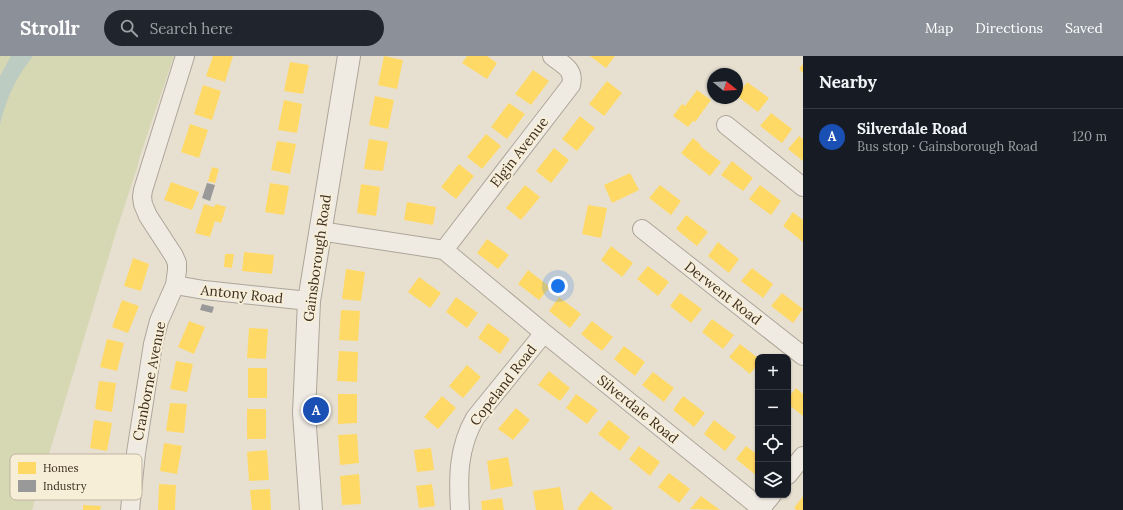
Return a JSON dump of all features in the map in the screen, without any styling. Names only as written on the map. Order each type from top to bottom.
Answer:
[{"type":"street","name":"Cranborne Avenue","points":[[136,454],[153,344],[159,321],[175,285],[177,270],[177,263],[174,256],[148,216],[142,198],[144,185],[185,56]]},
{"type":"street","name":"Gainsborough Road","points":[[312,510],[304,413],[309,301],[349,56]]},
{"type":"street","name":"Elgin Avenue","points":[[444,250],[571,85],[572,74],[568,68],[552,56]]},
{"type":"street","points":[[726,125],[803,187]]},
{"type":"street","name":"Derwent Road","points":[[642,229],[803,356]]},
{"type":"street","points":[[320,231],[444,250]]},
{"type":"street","name":"Silverdale Road","points":[[444,250],[544,333],[766,504]]},
{"type":"street","name":"Antony Road","points":[[175,285],[204,290],[309,301]]},
{"type":"street","name":"Copeland Road","points":[[460,510],[462,450],[469,429],[475,418],[544,333]]},
{"type":"street","points":[[791,471],[803,456]]},
{"type":"street","name":"Cranborne Avenue","points":[[130,510],[131,500]]},
{"type":"green space","points":[[0,56],[174,56],[117,229],[49,454],[10,454],[10,500],[35,500],[32,510],[0,510]]},
{"type":"shaded area","points":[[11,56],[33,56],[12,89],[0,125],[0,76]]},
{"type":"building: Homes","points":[[213,56],[233,56],[225,82],[206,76]]},
{"type":"building: Homes","points":[[384,56],[403,60],[397,89],[378,85]]},
{"type":"building: Homes","points":[[467,56],[487,56],[497,63],[487,79],[462,63]]},
{"type":"building: Homes","points":[[590,56],[615,56],[606,68]]},
{"type":"building: Homes","points":[[290,62],[309,65],[303,94],[284,91]]},
{"type":"building: Homes","points":[[803,64],[803,73],[799,69]]},
{"type":"building: Homes","points":[[533,70],[549,81],[531,105],[515,94]]},
{"type":"building: Homes","points":[[607,81],[622,93],[604,116],[589,104]]},
{"type":"building: Homes","points":[[747,82],[769,98],[758,112],[743,101],[743,88]]},
{"type":"building: Homes","points":[[203,85],[221,91],[212,120],[194,114]]},
{"type":"building: Homes","points":[[697,90],[707,97],[708,104],[695,122],[693,121],[688,127],[673,116],[682,104],[685,106]]},
{"type":"building: Homes","points":[[375,96],[394,100],[388,129],[369,125]]},
{"type":"building: Homes","points":[[284,100],[302,104],[297,133],[278,130]]},
{"type":"building: Homes","points":[[509,103],[525,114],[507,139],[491,127]]},
{"type":"building: Homes","points":[[771,113],[792,129],[782,143],[760,126]]},
{"type":"building: Homes","points":[[580,116],[595,128],[577,151],[562,139]]},
{"type":"building: Homes","points":[[190,124],[208,130],[199,158],[181,152]]},
{"type":"building: Homes","points":[[486,134],[501,146],[482,169],[467,157]]},
{"type":"building: Homes","points":[[799,136],[803,139],[803,161],[788,149]]},
{"type":"building: Homes","points":[[693,138],[701,145],[700,146],[721,162],[710,176],[681,153]]},
{"type":"building: Homes","points":[[369,139],[388,142],[383,171],[364,169]]},
{"type":"building: Homes","points":[[277,141],[296,144],[290,174],[271,170]]},
{"type":"building: Homes","points":[[554,148],[569,160],[551,183],[536,171]]},
{"type":"building: Homes","points":[[732,161],[753,178],[743,191],[721,175]]},
{"type":"building: Homes","points":[[459,164],[474,176],[456,199],[441,187]]},
{"type":"building: Homes","points":[[212,167],[219,169],[215,183],[208,181]]},
{"type":"building: Homes","points":[[630,173],[639,190],[612,203],[604,185]]},
{"type":"building: Homes","points":[[171,182],[199,192],[192,210],[164,200]]},
{"type":"building: Homes","points":[[270,183],[289,186],[284,215],[265,212]]},
{"type":"building: Homes","points":[[361,184],[380,187],[376,216],[357,213]]},
{"type":"building: Homes","points":[[525,185],[540,197],[521,220],[506,208]]},
{"type":"building: Homes","points":[[660,185],[681,201],[671,215],[649,198]]},
{"type":"building: Homes","points":[[760,185],[781,201],[771,215],[749,199]]},
{"type":"building: Homes","points":[[407,202],[436,207],[433,225],[404,220]]},
{"type":"building: Homes","points":[[204,204],[214,207],[216,204],[226,207],[221,223],[215,221],[210,237],[195,233]]},
{"type":"building: Homes","points":[[588,205],[607,208],[601,238],[582,234]]},
{"type":"building: Homes","points":[[793,212],[803,220],[803,242],[783,226]]},
{"type":"building: Homes","points":[[686,215],[708,232],[697,246],[676,229]]},
{"type":"building: Homes","points":[[487,239],[509,255],[498,269],[477,253]]},
{"type":"building: Homes","points":[[718,242],[739,259],[729,273],[708,256]]},
{"type":"building: Homes","points":[[611,246],[633,263],[622,277],[601,260]]},
{"type":"building: Homes","points":[[244,252],[274,255],[272,274],[242,271]]},
{"type":"building: Homes","points":[[225,254],[234,254],[232,268],[224,267]]},
{"type":"building: Homes","points":[[133,258],[149,264],[141,291],[124,286]]},
{"type":"building: Homes","points":[[648,266],[669,282],[658,296],[637,279]]},
{"type":"building: Homes","points":[[752,268],[773,284],[763,298],[741,281]]},
{"type":"building: Homes","points":[[346,269],[365,272],[361,301],[342,299]]},
{"type":"building: Homes","points":[[528,270],[550,287],[539,300],[518,284]]},
{"type":"building: Homes","points":[[419,277],[441,293],[430,308],[408,292]]},
{"type":"building: Homes","points":[[680,293],[702,309],[691,323],[670,306]]},
{"type":"building: Homes","points":[[782,293],[803,309],[793,323],[771,306]]},
{"type":"building: Homes","points":[[456,297],[478,313],[467,328],[446,312]]},
{"type":"building: Homes","points":[[559,297],[581,314],[570,328],[549,311]]},
{"type":"building: Homes","points":[[122,300],[139,306],[128,333],[112,327]]},
{"type":"building: Homes","points":[[341,310],[360,311],[358,341],[339,340]]},
{"type":"building: Homes","points":[[712,319],[734,335],[723,349],[702,332]]},
{"type":"building: Homes","points":[[189,321],[205,327],[194,354],[178,347]]},
{"type":"building: Homes","points":[[592,321],[613,337],[602,351],[581,334]]},
{"type":"building: Homes","points":[[488,323],[510,339],[500,354],[478,338]]},
{"type":"building: Homes","points":[[249,328],[268,329],[266,359],[247,358]]},
{"type":"building: Homes","points":[[107,339],[124,343],[117,371],[100,367]]},
{"type":"building: Homes","points":[[740,344],[755,356],[755,368],[750,374],[729,357]]},
{"type":"building: Homes","points":[[624,346],[645,362],[635,376],[614,359]]},
{"type":"building: Homes","points":[[339,351],[358,352],[357,382],[337,381]]},
{"type":"building: Homes","points":[[176,361],[193,364],[187,392],[170,389]]},
{"type":"building: Homes","points":[[467,365],[481,377],[463,398],[449,386]]},
{"type":"building: Homes","points":[[248,368],[267,368],[267,398],[248,398]]},
{"type":"building: Homes","points":[[549,371],[570,388],[560,401],[538,385]]},
{"type":"building: Homes","points":[[653,372],[674,388],[664,402],[642,385]]},
{"type":"building: Homes","points":[[99,381],[116,383],[112,412],[95,409]]},
{"type":"building: Homes","points":[[796,388],[803,394],[803,416],[791,406],[791,394]]},
{"type":"building: Homes","points":[[338,394],[357,394],[357,423],[338,424]]},
{"type":"building: Homes","points":[[576,394],[598,410],[587,424],[566,408]]},
{"type":"building: Homes","points":[[442,396],[456,408],[438,429],[424,417]]},
{"type":"building: Homes","points":[[683,396],[705,413],[694,427],[673,410]]},
{"type":"building: Homes","points":[[170,403],[187,404],[184,433],[166,431]]},
{"type":"building: Homes","points":[[516,408],[530,420],[513,440],[498,429]]},
{"type":"building: Homes","points":[[247,409],[266,409],[266,439],[247,439]]},
{"type":"building: Homes","points":[[94,420],[112,423],[107,451],[90,448]]},
{"type":"building: Homes","points":[[609,420],[630,437],[620,451],[598,434]]},
{"type":"building: Homes","points":[[714,420],[736,437],[725,451],[704,434]]},
{"type":"building: Homes","points":[[357,434],[359,463],[340,465],[338,435]]},
{"type":"building: Homes","points":[[164,443],[182,446],[177,474],[160,471]]},
{"type":"building: Homes","points":[[639,446],[660,462],[650,476],[629,459]]},
{"type":"building: Homes","points":[[746,446],[755,453],[755,474],[736,459]]},
{"type":"building: Homes","points":[[431,448],[434,470],[417,472],[414,450]]},
{"type":"building: Homes","points":[[267,450],[269,480],[249,481],[247,452]]},
{"type":"building: Homes","points":[[508,457],[513,486],[491,490],[487,461]]},
{"type":"building: Homes","points":[[669,473],[690,489],[679,503],[658,487]]},
{"type":"building: Homes","points":[[359,474],[361,504],[342,505],[340,476]]},
{"type":"building: Homes","points":[[159,484],[176,485],[175,510],[158,510]]},
{"type":"building: Homes","points":[[432,484],[435,506],[419,508],[416,486]]},
{"type":"building: Homes","points":[[560,487],[564,510],[536,510],[533,491]]},
{"type":"building: Homes","points":[[270,489],[271,510],[252,510],[250,490]]},
{"type":"building: Homes","points":[[591,491],[613,508],[611,510],[577,509]]},
{"type":"building: Homes","points":[[701,496],[720,510],[690,509]]},
{"type":"building: Homes","points":[[803,496],[803,510],[797,510],[794,508]]},
{"type":"building: Homes","points":[[502,498],[504,510],[482,510],[481,501]]},
{"type":"building: Homes","points":[[83,505],[101,506],[100,510],[83,510]]},
{"type":"building: Industry","points":[[207,183],[215,185],[210,201],[202,198]]},
{"type":"building: Industry","points":[[202,304],[214,307],[212,313],[200,310]]},
{"type":"place","name":"Silverdale Road","points":[[316,410]]}]
